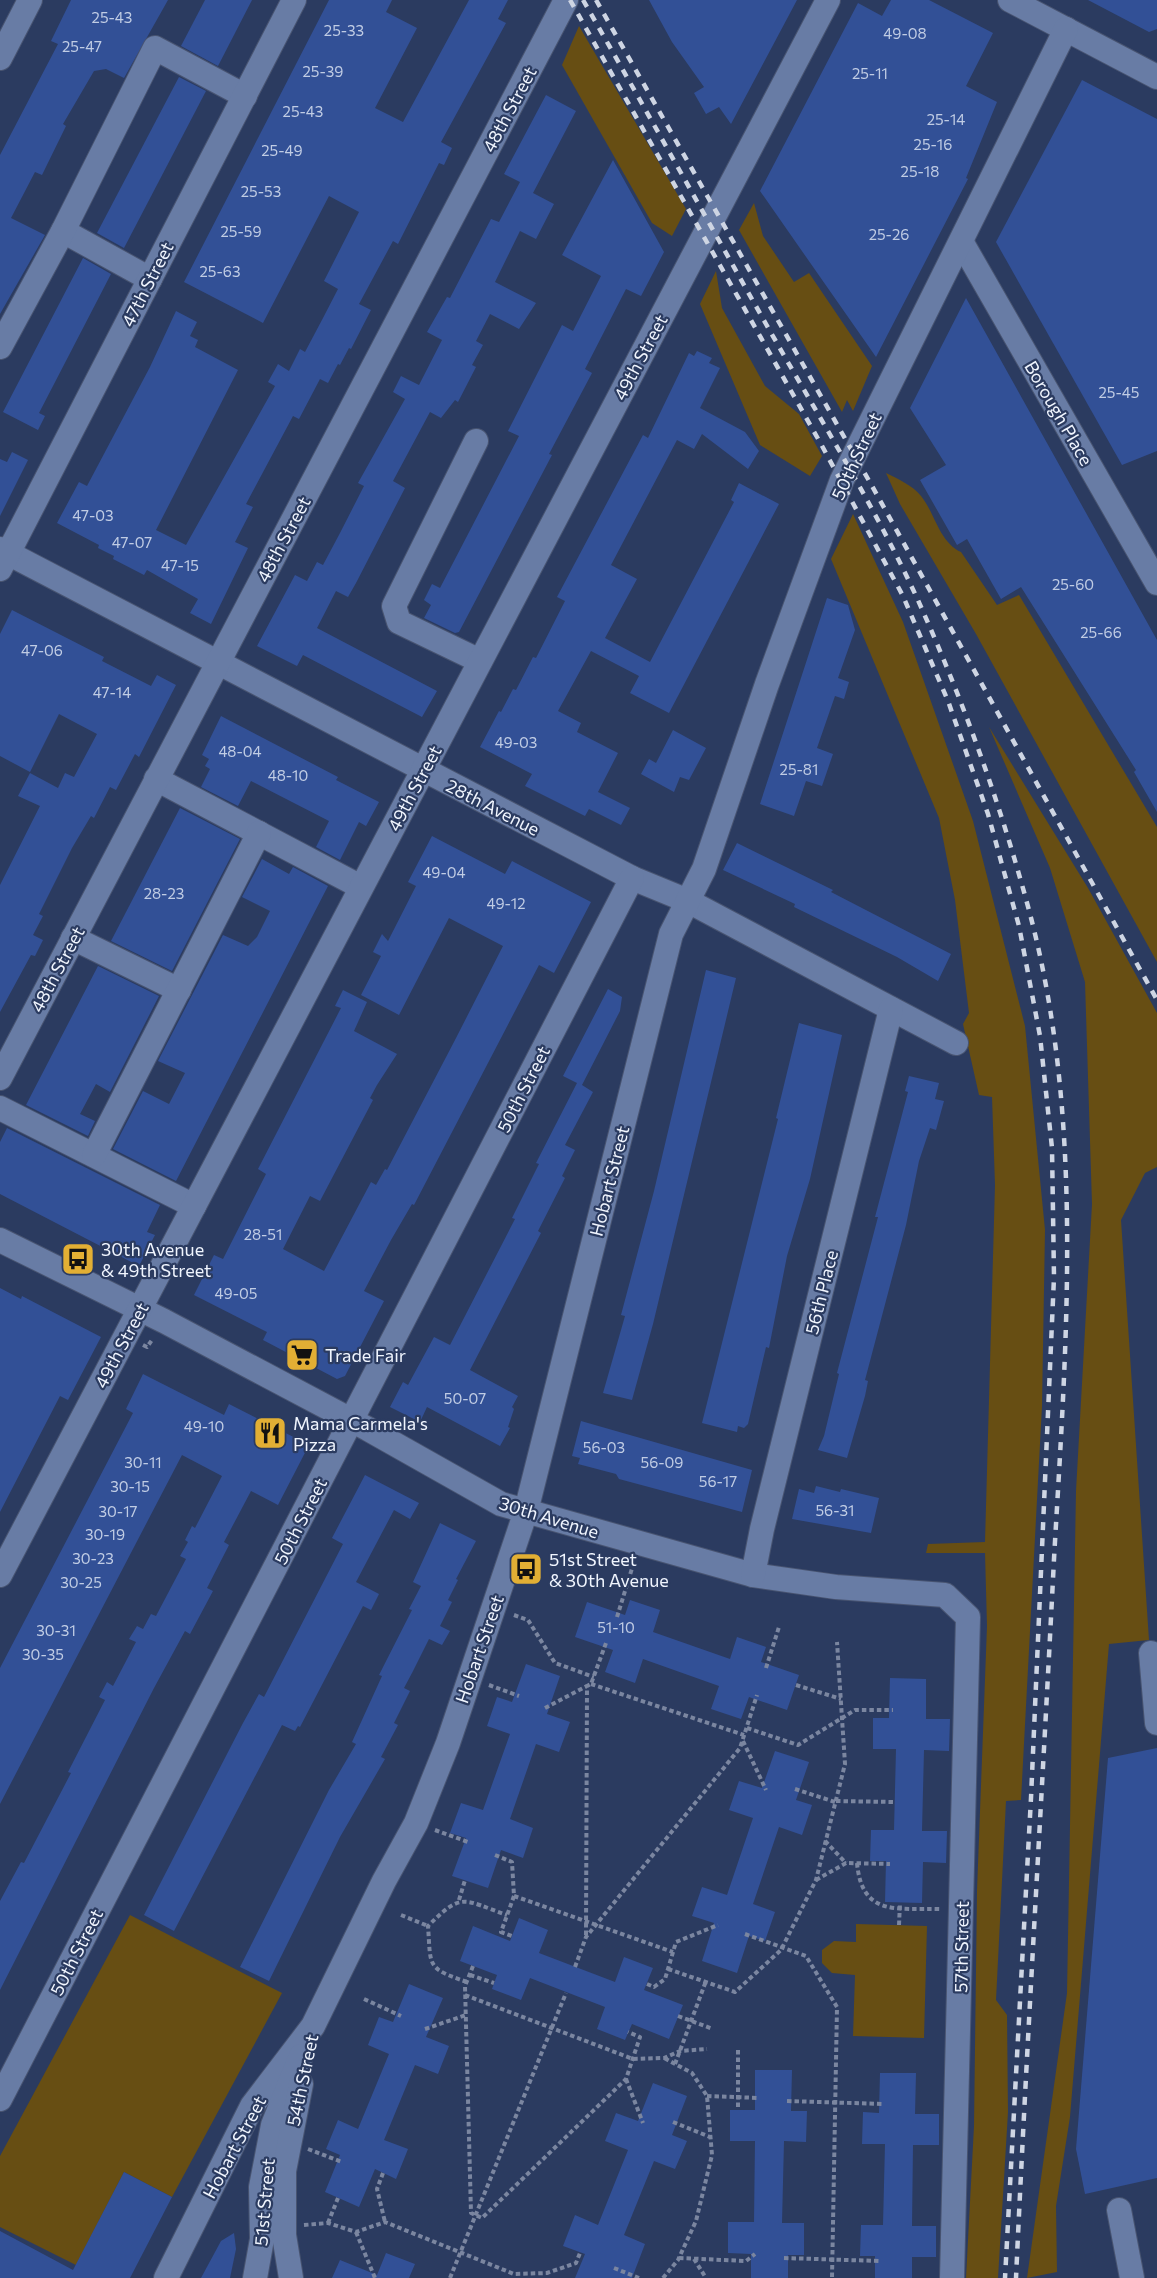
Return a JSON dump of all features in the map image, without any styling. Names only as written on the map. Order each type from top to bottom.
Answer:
[{"type":"street","points":[[0,58],[30,0]]},
{"type":"street","name":"47th Street","points":[[3,557],[294,0]]},
{"type":"street","name":"48th Street","points":[[0,1078],[566,0]]},
{"type":"street","name":"49th Street","points":[[0,1575],[828,0]]},
{"type":"street","points":[[1010,0],[1157,77]]},
{"type":"street","name":"50th Street","points":[[688,901],[704,869],[767,684],[842,480],[962,243],[1066,29]]},
{"type":"street","points":[[0,347],[63,231],[155,48],[244,96]]},
{"type":"street","points":[[63,231],[150,279]]},
{"type":"street","name":"Borough Place","points":[[962,243],[1157,583]]},
{"type":"street","points":[[476,441],[394,606],[399,622],[480,661]]},
{"type":"street","name":"28th Avenue","points":[[3,557],[217,663],[632,878],[688,901],[956,1043]]},
{"type":"street","points":[[156,779],[362,887]]},
{"type":"street","points":[[94,1155],[259,833]]},
{"type":"street","name":"50th Street","points":[[0,2099],[632,878]]},
{"type":"street","name":"Hobart Street","points":[[166,2278],[252,2106],[313,2026],[384,1881],[416,1823],[448,1743],[526,1511],[671,934],[688,901]]},
{"type":"street","points":[[73,938],[179,990]]},
{"type":"street","name":"56th Place","points":[[753,1575],[762,1529],[891,1009]]},
{"type":"street","points":[[0,1108],[194,1206]]},
{"type":"street","name":"30th Avenue","points":[[0,1240],[352,1420],[501,1504],[753,1575],[836,1587],[945,1595],[968,1617]]},
{"type":"street","name":"57th Street","points":[[952,2278],[968,1617]]},
{"type":"street","points":[[1151,1653],[1157,1724]]},
{"type":"street","name":"51st Street","points":[[255,2278],[262,2239],[261,2187],[273,2125],[313,2026]]},
{"type":"street","name":"54th Street","points":[[291,2278],[284,2235],[284,2171],[313,2026]]},
{"type":"street","points":[[1119,2210],[1132,2278]]},
{"type":"path","points":[[147,1347],[152,1340]]},
{"type":"path","points":[[617,1617],[639,1544]]},
{"type":"path","points":[[514,1615],[528,1620],[555,1663],[594,1677]]},
{"type":"path","points":[[766,1668],[779,1626]]},
{"type":"path","points":[[668,1969],[735,1992],[782,1948],[816,1880],[845,1764],[837,1642]]},
{"type":"path","points":[[545,1708],[589,1685],[606,1643]]},
{"type":"path","points":[[489,1685],[519,1696]]},
{"type":"path","points":[[589,1685],[743,1738],[766,1790]]},
{"type":"path","points":[[575,1967],[586,1936],[587,1921],[589,1685]]},
{"type":"path","points":[[796,1685],[841,1700]]},
{"type":"path","points":[[586,1936],[740,1748],[756,1695]]},
{"type":"path","points":[[747,1728],[798,1745],[855,1710],[893,1710]]},
{"type":"path","points":[[795,1789],[836,1801],[894,1802]]},
{"type":"path","points":[[434,1829],[468,1842]]},
{"type":"path","points":[[825,1841],[846,1863]]},
{"type":"path","points":[[495,1855],[512,1862],[514,1896],[501,1932],[512,1936]]},
{"type":"path","points":[[816,1880],[846,1863],[890,1864]]},
{"type":"path","points":[[857,1863],[859,1885],[869,1897],[886,1908],[950,1910]]},
{"type":"path","points":[[459,1900],[465,1881]]},
{"type":"path","points":[[514,1896],[673,1952]]},
{"type":"path","points":[[467,1982],[438,1972],[430,1963],[428,1926],[450,1904],[459,1900],[507,1915]]},
{"type":"path","points":[[899,1925],[900,1903]]},
{"type":"path","points":[[401,1915],[428,1926]]},
{"type":"path","points":[[647,1984],[654,1987],[665,1979],[676,1942],[718,1925]]},
{"type":"path","points":[[745,1934],[806,1956],[837,2007],[832,2278]]},
{"type":"path","points":[[473,1965],[465,1995],[471,2214],[482,2218],[626,2079],[640,2037],[628,2032]]},
{"type":"path","points":[[470,1975],[494,1983]]},
{"type":"path","points":[[675,2064],[706,1981]]},
{"type":"path","points":[[450,2278],[566,1993]]},
{"type":"path","points":[[465,1995],[633,2059],[664,2058],[680,2051],[707,2049]]},
{"type":"path","points":[[364,2000],[401,2016]]},
{"type":"path","points":[[426,2029],[466,2015]]},
{"type":"path","points":[[678,2016],[713,2029]]},
{"type":"path","points":[[738,2050],[738,2110]]},
{"type":"path","points":[[663,2278],[679,2258],[696,2220],[712,2155],[707,2096],[692,2073],[664,2058]]},
{"type":"path","points":[[626,2079],[643,2124]]},
{"type":"path","points":[[707,2096],[759,2098]]},
{"type":"path","points":[[787,2101],[883,2104]]},
{"type":"path","points":[[673,2122],[710,2137]]},
{"type":"path","points":[[307,2149],[342,2162]]},
{"type":"path","points":[[383,2173],[377,2189],[385,2222]]},
{"type":"path","points":[[328,2223],[338,2198]]},
{"type":"path","points":[[301,2226],[328,2223],[356,2232],[385,2222],[514,2274],[547,2273],[576,2263],[580,2253]]},
{"type":"path","points":[[356,2232],[375,2278]]},
{"type":"path","points":[[679,2258],[746,2261],[755,2254]]},
{"type":"path","points":[[784,2258],[879,2261]]},
{"type":"path","points":[[693,2259],[706,2278]]},
{"type":"path","points":[[614,2268],[639,2278]]},
{"type":"path","points":[[545,2278],[547,2273]]},
{"type":"shaded area","points":[[579,26],[686,209],[672,236],[652,223],[562,65]]},
{"type":"shaded area","points":[[754,203],[763,236],[794,282],[809,273],[872,366],[853,411],[847,400],[842,412],[739,230]]},
{"type":"shaded area","points":[[716,271],[722,308],[765,386],[799,414],[822,456],[810,476],[760,445],[700,304]]},
{"type":"shaded area","points":[[886,473],[909,485],[921,496],[942,534],[961,552],[997,605],[1019,595],[1157,827],[1157,962],[976,634],[900,504]]},
{"type":"shaded area","points":[[853,514],[903,622],[973,821],[1025,1026],[1045,1230],[1042,1406],[1021,1800],[1006,1801],[996,2000],[1007,2015],[1008,2112],[998,2278],[966,2278],[974,2126],[977,1891],[987,1626],[985,1553],[926,1553],[928,1544],[985,1542],[995,1185],[992,1097],[979,1095],[963,1024],[969,1013],[955,900],[939,818],[831,559]]},
{"type":"shaded area","points":[[989,727],[1088,888],[1157,1013],[1157,1167],[1145,1173],[1121,1220],[1149,1640],[1109,1644],[1070,2117],[1056,2206],[1057,2272],[1027,2278],[1067,1993],[1076,1491],[1092,1204],[1085,982],[1050,868]]},
{"type":"shaded area","points":[[130,1915],[282,1993],[172,2197],[124,2172],[76,2265],[0,2227],[0,2156]]},
{"type":"shaded area","points":[[856,1924],[927,1926],[924,2038],[853,2036],[855,1975],[832,1973],[822,1963],[822,1950],[834,1941],[856,1942]]},
{"type":"building","points":[[71,0],[168,0],[124,78],[106,69],[94,71],[63,124],[66,126],[42,175],[35,172],[11,218],[45,235],[0,314],[0,155],[58,44],[51,41]]},
{"type":"building","points":[[205,0],[252,0],[218,66],[181,46]]},
{"type":"building","points":[[329,0],[392,0],[386,12],[417,28],[375,108],[403,122],[469,0],[508,0],[498,19],[506,23],[441,142],[452,148],[444,165],[439,163],[398,244],[393,241],[359,304],[371,310],[351,349],[349,348],[340,365],[338,364],[328,383],[320,379],[299,419],[293,416],[246,504],[253,507],[235,542],[248,548],[211,624],[190,613],[198,599],[147,570],[144,575],[113,559],[114,556],[98,548],[99,545],[57,523],[79,482],[87,486],[150,367],[176,311],[197,322],[190,336],[198,340],[195,347],[238,370],[156,530],[186,545],[275,386],[268,382],[278,364],[289,371],[300,349],[305,352],[323,318],[338,289],[324,281],[359,212],[329,196],[263,323],[184,282]]},
{"type":"building","points":[[649,0],[797,0],[731,124],[719,107],[706,114],[694,93],[704,87],[672,42]]},
{"type":"building","points":[[891,0],[929,0],[993,33],[966,86],[997,102],[966,178],[968,179],[876,357],[760,191],[858,3],[882,16]]},
{"type":"building","points":[[1088,0],[1157,0],[1157,29],[1149,32]]},
{"type":"building","points":[[179,77],[206,91],[124,248],[97,233]]},
{"type":"building","points":[[1082,80],[1157,119],[1157,451],[1122,465],[996,242]]},
{"type":"building","points":[[546,95],[576,111],[533,193],[554,204],[536,239],[520,231],[495,282],[536,303],[519,329],[490,314],[476,341],[483,345],[472,365],[476,367],[458,402],[455,400],[441,418],[430,412],[393,481],[405,488],[356,583],[348,597],[336,591],[317,628],[437,691],[422,717],[303,655],[297,666],[257,646],[295,575],[307,581],[317,562],[323,565],[364,486],[358,483],[405,399],[393,392],[401,376],[419,385],[442,340],[427,332],[447,297],[450,298],[491,219],[499,222],[520,182],[504,174]]},
{"type":"building","points":[[613,160],[664,252],[641,296],[626,289],[585,369],[592,373],[549,454],[552,455],[459,632],[455,633],[424,618],[431,605],[424,600],[432,584],[440,588],[519,436],[508,431],[562,325],[573,331],[601,276],[562,255]]},
{"type":"building","points":[[83,258],[111,274],[39,413],[45,416],[38,430],[3,412]]},
{"type":"building","points":[[966,298],[1157,640],[1157,812],[1134,772],[1136,770],[1021,587],[1001,599],[967,539],[957,545],[920,480],[946,465],[910,408]]},
{"type":"building","points":[[697,351],[712,358],[709,363],[720,368],[700,408],[745,432],[759,451],[748,469],[702,434],[694,449],[677,440],[611,565],[637,579],[605,638],[650,662],[734,502],[731,500],[739,483],[779,504],[669,713],[630,693],[639,676],[591,651],[558,711],[581,723],[577,732],[618,753],[598,792],[630,808],[621,825],[589,809],[585,816],[525,786],[532,774],[480,747],[499,711],[501,712],[513,689],[516,690],[533,657],[536,658],[565,601],[557,597],[643,435],[648,438],[689,353],[694,356]]},
{"type":"building","points":[[12,452],[28,460],[0,516],[0,459],[7,462]]},
{"type":"building","points":[[827,598],[848,605],[855,630],[838,678],[849,682],[844,699],[835,696],[817,748],[833,754],[822,786],[806,781],[794,816],[760,804]]},
{"type":"building","points":[[12,610],[104,657],[102,661],[151,686],[157,675],[176,685],[139,757],[135,754],[116,790],[110,787],[94,818],[91,816],[72,848],[39,914],[43,916],[33,935],[43,940],[35,956],[31,955],[0,1012],[0,885],[40,806],[18,796],[30,773],[58,788],[65,773],[74,777],[97,734],[59,714],[30,772],[0,756],[0,634]]},
{"type":"building","points":[[221,716],[338,777],[336,780],[379,802],[366,826],[359,822],[340,860],[316,847],[329,821],[251,781],[238,806],[201,787],[210,769],[205,766],[209,759],[202,755]]},
{"type":"building","points":[[673,730],[706,748],[689,780],[680,777],[674,792],[641,774],[649,759],[656,763]]},
{"type":"building","points":[[180,808],[240,839],[172,971],[111,941]]},
{"type":"building","points":[[432,836],[505,874],[512,861],[591,902],[554,973],[539,965],[414,1205],[412,1204],[391,1240],[364,1291],[384,1301],[345,1376],[337,1379],[263,1340],[267,1332],[194,1295],[214,1255],[223,1259],[266,1174],[258,1169],[341,1008],[335,1006],[343,990],[367,1002],[354,1031],[397,1054],[370,1098],[373,1100],[320,1201],[310,1196],[283,1249],[324,1271],[371,1182],[376,1185],[385,1169],[387,1170],[455,1040],[503,946],[449,918],[399,1015],[361,995],[381,956],[373,952],[382,934],[388,941],[416,886],[408,882]]},
{"type":"building","points":[[737,843],[833,890],[831,892],[951,954],[938,981],[897,957],[794,907],[795,904],[723,870]]},
{"type":"building","points":[[262,859],[289,874],[293,867],[328,886],[176,1181],[113,1149],[143,1091],[169,1104],[185,1073],[158,1061],[223,935],[248,946],[257,937],[270,911],[242,897]]},
{"type":"building","points":[[98,966],[159,996],[110,1092],[96,1084],[80,1114],[95,1121],[88,1136],[26,1105]]},
{"type":"building","points":[[706,970],[736,978],[653,1324],[632,1400],[603,1393],[625,1316],[621,1315],[654,1191]]},
{"type":"building","points":[[608,989],[622,997],[620,1011],[582,1085],[593,1092],[565,1145],[575,1150],[562,1176],[565,1178],[538,1231],[541,1233],[470,1370],[518,1396],[512,1407],[514,1409],[508,1427],[510,1428],[500,1446],[427,1407],[420,1422],[390,1407],[403,1382],[408,1385],[434,1337],[450,1345],[515,1219],[512,1218],[539,1164],[536,1163],[577,1083],[563,1076]]},
{"type":"building","points":[[799,1023],[842,1035],[810,1179],[787,1256],[769,1348],[766,1347],[748,1424],[744,1428],[738,1426],[737,1432],[702,1423],[778,1119],[776,1118]]},
{"type":"building","points":[[909,1076],[939,1083],[935,1099],[944,1101],[936,1130],[930,1128],[919,1161],[906,1225],[865,1380],[868,1381],[865,1396],[847,1458],[818,1450],[824,1436],[839,1374],[837,1373],[878,1217],[875,1217],[908,1092],[905,1091]]},
{"type":"building","points":[[7,1128],[160,1205],[147,1232],[155,1235],[139,1266],[0,1194],[0,1142]]},
{"type":"building","points":[[0,1288],[21,1299],[22,1296],[101,1337],[68,1400],[60,1396],[0,1512]]},
{"type":"building","points":[[143,1374],[224,1415],[229,1404],[309,1445],[278,1505],[251,1491],[224,1542],[229,1545],[207,1588],[213,1591],[190,1634],[185,1631],[154,1688],[0,1990],[0,1901],[21,1862],[24,1863],[71,1773],[68,1772],[105,1700],[99,1697],[107,1682],[113,1686],[136,1642],[129,1639],[137,1626],[143,1629],[151,1614],[156,1616],[186,1559],[180,1556],[188,1542],[185,1540],[192,1526],[195,1528],[222,1476],[182,1455],[0,1804],[0,1668],[133,1413],[126,1409]]},
{"type":"building","points":[[581,1421],[752,1470],[742,1512],[619,1479],[616,1474],[578,1464],[580,1458],[572,1456]]},
{"type":"building","points":[[365,1475],[419,1503],[410,1519],[394,1510],[356,1582],[379,1594],[371,1610],[363,1606],[300,1727],[298,1726],[295,1731],[282,1725],[174,1931],[144,1915],[243,1723],[259,1694],[264,1697],[343,1544],[332,1538]]},
{"type":"building","points":[[816,1486],[879,1498],[871,1533],[792,1519],[799,1489],[814,1493]]},
{"type":"building","points":[[440,1523],[476,1541],[456,1579],[458,1580],[448,1600],[452,1602],[440,1626],[450,1631],[442,1645],[429,1639],[404,1688],[410,1691],[394,1723],[398,1725],[381,1757],[385,1759],[340,1837],[269,1981],[240,1967],[329,1790],[356,1744],[352,1742],[382,1676],[379,1675],[412,1610],[409,1609],[421,1586],[413,1582]]},
{"type":"building","points":[[630,1600],[660,1610],[653,1632],[730,1659],[737,1637],[766,1647],[761,1662],[799,1675],[787,1710],[749,1697],[741,1719],[711,1709],[719,1686],[643,1659],[635,1683],[605,1672],[613,1650],[575,1637],[587,1602],[625,1615]]},
{"type":"building","points":[[526,1664],[560,1676],[547,1714],[570,1722],[559,1752],[536,1744],[510,1819],[533,1828],[523,1858],[501,1850],[488,1888],[452,1876],[466,1838],[450,1833],[461,1803],[483,1810],[510,1734],[487,1726],[497,1697],[512,1702]]},
{"type":"building","points":[[890,1678],[926,1679],[926,1719],[950,1719],[949,1751],[924,1750],[922,1831],[947,1831],[946,1863],[923,1862],[922,1903],[885,1902],[886,1861],[870,1861],[871,1830],[894,1830],[896,1749],[873,1749],[873,1718],[889,1718]]},
{"type":"building","points":[[1157,1748],[1157,2178],[1085,2194],[1076,2149],[1108,1758]]},
{"type":"building","points":[[775,1751],[809,1762],[796,1800],[812,1805],[802,1835],[779,1827],[753,1904],[775,1912],[765,1941],[749,1936],[737,1973],[702,1961],[714,1923],[692,1916],[702,1887],[727,1895],[753,1818],[729,1810],[739,1781],[762,1788]]},
{"type":"building","points":[[519,1918],[548,1930],[539,1953],[615,1982],[624,1957],[653,1968],[644,1990],[683,2005],[669,2039],[632,2024],[625,2040],[597,2029],[605,2007],[530,1978],[521,2000],[492,1989],[497,1975],[460,1961],[473,1926],[510,1941]]},
{"type":"building","points":[[409,1984],[443,1998],[426,2037],[449,2046],[438,2074],[415,2065],[384,2140],[408,2149],[396,2179],[375,2169],[359,2207],[325,2192],[340,2155],[326,2149],[338,2120],[358,2129],[389,2054],[368,2045],[379,2017],[393,2022]]},
{"type":"building","points":[[755,2070],[792,2070],[791,2111],[807,2111],[806,2142],[784,2141],[782,2223],[804,2223],[804,2255],[788,2255],[788,2278],[751,2278],[751,2254],[728,2253],[728,2222],[754,2222],[755,2141],[730,2141],[730,2110],[755,2110]]},
{"type":"building","points":[[880,2073],[916,2073],[915,2114],[939,2114],[939,2145],[913,2145],[912,2226],[936,2226],[936,2257],[912,2257],[912,2278],[875,2278],[875,2256],[860,2256],[861,2225],[883,2225],[885,2144],[862,2144],[863,2112],[879,2113]]},
{"type":"building","points":[[653,2083],[687,2096],[672,2135],[687,2141],[675,2169],[654,2161],[624,2235],[645,2244],[632,2278],[575,2278],[585,2254],[563,2246],[575,2215],[598,2225],[628,2150],[605,2141],[616,2113],[638,2121]]},
{"type":"building","points":[[124,2172],[172,2197],[130,2278],[0,2278],[0,2231],[73,2270]]},
{"type":"building","points":[[234,2233],[236,2249],[230,2278],[201,2278],[221,2241]]},
{"type":"building","points":[[386,2253],[415,2264],[409,2278],[332,2278],[340,2260],[377,2275]]},
{"type":"railway","points":[[570,0],[821,444],[903,596],[948,701],[988,814],[1019,926],[1040,1036],[1052,1148],[1054,1277],[1031,1798],[1005,2278]]},
{"type":"railway","points":[[583,0],[863,493],[917,598],[950,675],[994,793],[1030,914],[1047,993],[1059,1073],[1065,1154],[1066,1316],[1016,2278]]},
{"type":"railway","points":[[596,0],[872,486],[1157,1000]]},
{"type":"place","name":"30th Avenue & 49th Street","points":[[78,1259]]},
{"type":"place","name":"Trade Fair","points":[[302,1355]]},
{"type":"place","name":"Mama Carmela's Pizza","points":[[270,1433]]},
{"type":"place","name":"51st Street & 30th Avenue","points":[[526,1569]]}]
